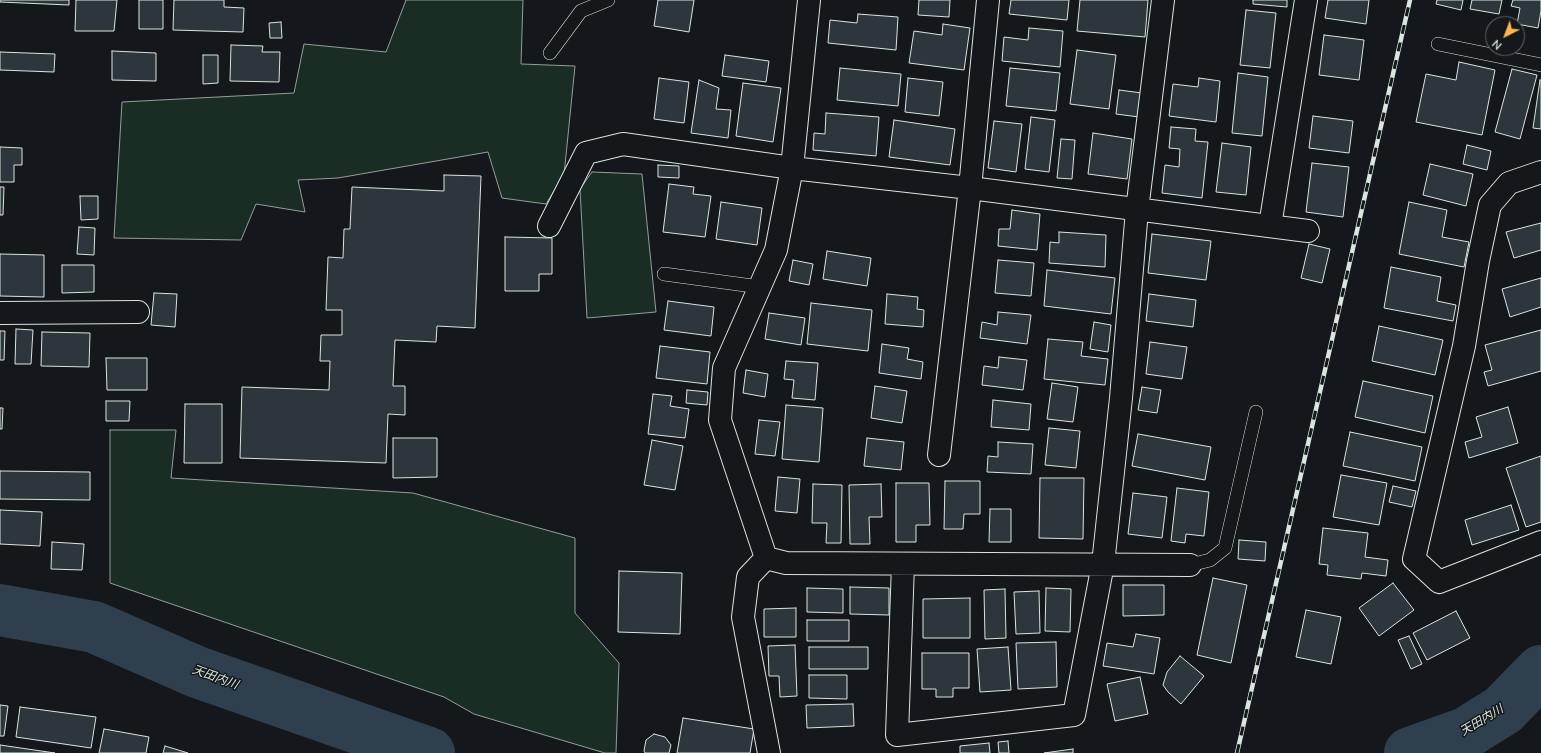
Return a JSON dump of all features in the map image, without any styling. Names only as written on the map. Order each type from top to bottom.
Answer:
[{"type":"street","points":[[766,558],[720,420],[724,368],[776,250],[792,168],[809,0]]},
{"type":"street","points":[[939,454],[970,188],[988,0]]},
{"type":"street","points":[[903,564],[897,735],[1074,715],[1103,564],[1121,398],[1137,210],[1163,0]]},
{"type":"street","points":[[1270,226],[1306,0]]},
{"type":"street","points":[[549,226],[586,153],[623,144],[792,168],[970,188],[1308,231]]},
{"type":"street","points":[[1541,172],[1509,183],[1490,204],[1478,261],[1464,346],[1414,559],[1439,582],[1541,542]]},
{"type":"street","points":[[0,313],[138,312]]},
{"type":"street","points":[[766,558],[786,563],[1190,565]]},
{"type":"street","points":[[766,558],[748,578],[743,617],[769,753]]},
{"type":"lane","points":[[550,53],[581,10],[608,0]]},
{"type":"lane","points":[[1438,44],[1541,65]]},
{"type":"lane","points":[[664,274],[760,288]]},
{"type":"lane","points":[[1190,565],[1210,560],[1225,548],[1256,412]]},
{"type":"green space","points":[[406,0],[523,0],[521,64],[575,66],[564,175],[546,204],[502,198],[488,152],[338,178],[298,180],[305,212],[256,204],[241,240],[114,238],[122,102],[294,93],[304,44],[386,52]]},
{"type":"green space","points":[[592,172],[642,174],[656,312],[587,318],[580,189]]},
{"type":"green space","points":[[110,430],[176,430],[171,478],[413,493],[575,538],[575,613],[619,663],[616,753],[605,753],[474,714],[444,697],[110,583]]},
{"type":"building","points":[[0,0],[69,0],[69,5],[0,2]]},
{"type":"building","points":[[76,0],[117,0],[114,31],[75,31]]},
{"type":"building","points":[[139,0],[163,0],[163,29],[139,29]]},
{"type":"building","points":[[174,0],[224,0],[224,7],[244,8],[243,32],[173,30]]},
{"type":"building","points":[[658,0],[694,0],[689,32],[654,26]]},
{"type":"building","points":[[919,0],[950,0],[949,17],[918,15]]},
{"type":"building","points":[[1011,0],[1069,0],[1067,20],[1009,14]]},
{"type":"building","points":[[1080,0],[1148,0],[1145,37],[1077,31]]},
{"type":"building","points":[[1253,0],[1287,0],[1287,7],[1253,4]]},
{"type":"building","points":[[1328,0],[1369,0],[1366,24],[1325,18]]},
{"type":"building","points":[[1437,0],[1463,0],[1461,10],[1436,4]]},
{"type":"building","points":[[1472,0],[1502,0],[1499,14],[1470,9]]},
{"type":"building","points":[[1513,0],[1541,0],[1538,28],[1525,26],[1525,16],[1518,16],[1520,8],[1511,6]]},
{"type":"building","points":[[1246,10],[1276,13],[1270,68],[1240,65]]},
{"type":"building","points":[[858,14],[898,17],[896,50],[828,43],[830,20],[857,23]]},
{"type":"building","points":[[281,22],[282,38],[270,38],[269,23]]},
{"type":"building","points":[[943,24],[970,28],[964,70],[909,63],[914,31],[942,35]]},
{"type":"building","points":[[1029,28],[1063,31],[1060,67],[1002,61],[1004,37],[1028,40]]},
{"type":"building","points":[[1324,35],[1364,40],[1359,80],[1319,75]]},
{"type":"building","points":[[231,45],[263,46],[262,52],[280,52],[279,82],[230,81]]},
{"type":"building","points":[[1077,50],[1116,55],[1109,109],[1070,104]]},
{"type":"building","points":[[112,51],[156,53],[156,81],[112,80]]},
{"type":"building","points":[[0,52],[55,54],[54,72],[0,70]]},
{"type":"building","points":[[203,55],[218,55],[218,83],[203,84]]},
{"type":"building","points":[[725,55],[769,61],[766,82],[722,76]]},
{"type":"building","points":[[1459,62],[1495,70],[1482,135],[1416,122],[1426,74],[1456,80]]},
{"type":"building","points":[[840,68],[901,74],[898,106],[837,100]]},
{"type":"building","points":[[1010,68],[1060,73],[1056,111],[1006,106]]},
{"type":"building","points":[[1512,69],[1537,75],[1520,139],[1495,132]]},
{"type":"building","points":[[1238,73],[1268,77],[1262,136],[1232,133]]},
{"type":"building","points":[[659,78],[689,82],[684,123],[654,119]]},
{"type":"building","points":[[908,78],[943,82],[939,116],[905,112]]},
{"type":"building","points":[[1199,78],[1220,81],[1216,122],[1169,116],[1173,84],[1198,87]]},
{"type":"building","points":[[699,80],[719,88],[716,109],[731,110],[728,138],[691,133]]},
{"type":"building","points":[[1541,80],[1541,129],[1533,128]]},
{"type":"building","points":[[743,83],[781,88],[773,142],[736,136]]},
{"type":"building","points":[[1119,90],[1142,93],[1139,117],[1116,114]]},
{"type":"building","points":[[826,113],[879,117],[876,156],[813,150],[814,133],[825,134]]},
{"type":"building","points":[[1313,116],[1353,121],[1349,153],[1309,148]]},
{"type":"building","points":[[1031,117],[1055,120],[1049,172],[1025,169]]},
{"type":"building","points":[[894,120],[955,129],[950,165],[889,157]]},
{"type":"building","points":[[994,121],[1022,124],[1016,172],[988,168]]},
{"type":"building","points":[[1171,127],[1196,129],[1195,141],[1208,142],[1202,198],[1162,193],[1165,165],[1179,167],[1180,149],[1169,148]]},
{"type":"building","points":[[1093,133],[1132,139],[1127,179],[1088,174]]},
{"type":"building","points":[[1061,139],[1075,140],[1072,179],[1057,178]]},
{"type":"building","points":[[1222,143],[1251,147],[1246,195],[1216,192]]},
{"type":"building","points":[[1467,145],[1491,151],[1487,170],[1463,164]]},
{"type":"building","points":[[0,147],[22,148],[22,165],[14,165],[14,182],[0,182]]},
{"type":"building","points":[[1312,163],[1349,167],[1343,217],[1306,212]]},
{"type":"building","points":[[1430,164],[1473,174],[1466,206],[1423,195]]},
{"type":"building","points":[[658,165],[679,166],[679,178],[658,177]]},
{"type":"building","points":[[444,175],[481,176],[475,328],[437,326],[436,342],[395,340],[393,386],[405,386],[405,415],[388,414],[386,463],[240,458],[242,387],[329,390],[330,361],[320,361],[321,335],[342,335],[342,310],[326,310],[328,257],[343,258],[344,229],[350,229],[352,187],[444,191]]},
{"type":"building","points":[[669,184],[694,187],[693,194],[711,196],[705,237],[663,232]]},
{"type":"building","points":[[0,187],[4,187],[3,215],[0,215]]},
{"type":"building","points":[[80,196],[98,196],[98,219],[81,220]]},
{"type":"building","points":[[721,202],[762,208],[757,245],[716,239]]},
{"type":"building","points":[[1409,202],[1447,210],[1442,237],[1469,242],[1464,267],[1399,254]]},
{"type":"building","points":[[1012,210],[1040,214],[1037,250],[998,246],[999,229],[1010,229]]},
{"type":"building","points":[[1541,223],[1541,250],[1514,258],[1506,232]]},
{"type":"building","points":[[79,227],[95,228],[94,255],[77,254]]},
{"type":"building","points":[[1059,232],[1106,235],[1105,267],[1049,263],[1050,242],[1059,243]]},
{"type":"building","points":[[1152,234],[1211,241],[1206,280],[1148,273]]},
{"type":"building","points":[[505,237],[552,238],[552,274],[539,274],[539,291],[505,291]]},
{"type":"building","points":[[1309,244],[1330,249],[1322,283],[1301,278]]},
{"type":"building","points":[[827,251],[871,258],[867,286],[823,279]]},
{"type":"building","points":[[0,254],[44,255],[44,297],[0,296]]},
{"type":"building","points":[[793,260],[813,264],[809,285],[789,281]]},
{"type":"building","points":[[998,260],[1034,263],[1031,296],[995,293]]},
{"type":"building","points":[[62,265],[94,265],[94,292],[62,293]]},
{"type":"building","points":[[1391,267],[1441,277],[1437,301],[1456,305],[1453,321],[1384,308]]},
{"type":"building","points":[[1047,270],[1115,278],[1111,314],[1044,306]]},
{"type":"building","points":[[1541,278],[1541,307],[1510,317],[1502,289]]},
{"type":"building","points":[[154,293],[177,294],[175,327],[151,325]]},
{"type":"building","points":[[887,294],[918,297],[917,309],[924,310],[923,327],[885,324]]},
{"type":"building","points":[[1149,294],[1196,300],[1193,327],[1146,321]]},
{"type":"building","points":[[668,301],[714,307],[711,336],[664,330]]},
{"type":"building","points":[[811,303],[872,310],[868,351],[807,344]]},
{"type":"building","points":[[998,312],[1031,315],[1027,344],[980,338],[982,322],[997,325]]},
{"type":"building","points":[[769,313],[805,318],[801,345],[765,339]]},
{"type":"building","points":[[1094,322],[1111,325],[1108,352],[1090,349]]},
{"type":"building","points":[[1379,326],[1443,340],[1435,375],[1372,361]]},
{"type":"building","points":[[16,329],[33,330],[31,364],[15,364]]},
{"type":"building","points":[[1541,330],[1541,371],[1488,386],[1484,372],[1492,370],[1485,345]]},
{"type":"building","points":[[0,331],[5,331],[4,360],[0,360]]},
{"type":"building","points":[[42,332],[90,333],[89,367],[41,366]]},
{"type":"building","points":[[1048,339],[1083,342],[1081,356],[1108,359],[1105,385],[1044,379]]},
{"type":"building","points":[[1150,342],[1187,347],[1182,379],[1146,374]]},
{"type":"building","points":[[882,344],[909,348],[907,359],[923,362],[921,379],[879,373]]},
{"type":"building","points":[[660,346],[710,352],[707,384],[656,378]]},
{"type":"building","points":[[999,357],[1027,360],[1023,390],[982,385],[984,366],[998,368]]},
{"type":"building","points":[[106,358],[147,358],[147,390],[107,390]]},
{"type":"building","points":[[786,361],[818,363],[815,400],[792,398],[794,380],[784,379]]},
{"type":"building","points":[[746,370],[768,374],[765,397],[743,393]]},
{"type":"building","points":[[1363,381],[1433,396],[1425,433],[1355,417]]},
{"type":"building","points":[[1052,383],[1078,387],[1073,422],[1047,419]]},
{"type":"building","points":[[875,386],[907,391],[902,423],[871,418]]},
{"type":"building","points":[[1142,387],[1161,390],[1157,413],[1138,410]]},
{"type":"building","points":[[687,390],[708,392],[707,405],[686,403]]},
{"type":"building","points":[[653,394],[672,396],[670,406],[689,409],[685,438],[648,434]]},
{"type":"building","points":[[993,400],[1031,404],[1029,430],[991,427]]},
{"type":"building","points":[[106,401],[130,401],[129,421],[106,421]]},
{"type":"building","points":[[185,404],[222,404],[222,463],[184,463]]},
{"type":"building","points":[[786,405],[823,408],[819,462],[782,459]]},
{"type":"building","points":[[1508,407],[1518,443],[1469,458],[1465,442],[1482,437],[1476,417]]},
{"type":"building","points":[[0,408],[3,408],[2,429],[0,429]]},
{"type":"building","points":[[759,420],[780,422],[775,456],[755,454]]},
{"type":"building","points":[[1049,428],[1080,431],[1076,468],[1045,465]]},
{"type":"building","points":[[1350,432],[1422,447],[1415,481],[1343,466]]},
{"type":"building","points":[[1138,434],[1211,447],[1205,480],[1132,466]]},
{"type":"building","points":[[393,438],[437,438],[437,477],[393,478]]},
{"type":"building","points":[[867,438],[904,442],[901,470],[864,466]]},
{"type":"building","points":[[652,440],[683,446],[675,490],[644,485]]},
{"type":"building","points":[[998,442],[1033,444],[1031,474],[987,472],[988,456],[998,457]]},
{"type":"building","points":[[1541,456],[1541,522],[1526,527],[1506,468]]},
{"type":"building","points":[[0,471],[90,472],[90,500],[0,499]]},
{"type":"building","points":[[1341,475],[1387,483],[1379,525],[1333,517]]},
{"type":"building","points":[[778,477],[800,479],[797,513],[775,511]]},
{"type":"building","points":[[1040,478],[1084,478],[1083,539],[1039,538]]},
{"type":"building","points":[[945,481],[980,481],[980,514],[964,514],[963,529],[944,529]]},
{"type":"building","points":[[896,483],[929,483],[930,525],[916,525],[916,542],[896,542]]},
{"type":"building","points":[[813,484],[842,485],[841,543],[826,543],[827,523],[812,523]]},
{"type":"building","points":[[881,484],[882,517],[869,517],[870,544],[850,544],[849,485]]},
{"type":"building","points":[[1393,486],[1416,491],[1412,507],[1389,502]]},
{"type":"building","points":[[1177,488],[1209,492],[1204,536],[1186,534],[1185,543],[1171,541]]},
{"type":"building","points":[[1133,493],[1167,497],[1162,538],[1128,534]]},
{"type":"building","points":[[1511,505],[1519,530],[1472,545],[1465,520]]},
{"type":"building","points":[[990,509],[1011,509],[1011,542],[989,542]]},
{"type":"building","points":[[0,510],[42,512],[40,546],[0,544]]},
{"type":"building","points":[[1323,528],[1368,533],[1365,557],[1388,560],[1386,576],[1362,573],[1361,579],[1327,575],[1328,565],[1319,564]]},
{"type":"building","points":[[1239,540],[1266,542],[1265,561],[1238,559]]},
{"type":"building","points":[[52,542],[84,544],[82,570],[51,569]]},
{"type":"building","points":[[619,571],[682,573],[680,634],[618,632]]},
{"type":"building","points":[[1213,578],[1247,585],[1231,663],[1197,655]]},
{"type":"building","points":[[1393,583],[1414,610],[1379,636],[1359,608]]},
{"type":"building","points":[[1123,585],[1164,585],[1164,615],[1123,616]]},
{"type":"building","points":[[850,587],[889,588],[889,615],[850,614]]},
{"type":"building","points":[[807,588],[843,589],[843,613],[807,612]]},
{"type":"building","points":[[1046,588],[1071,589],[1070,632],[1045,631]]},
{"type":"building","points":[[1005,589],[1006,638],[985,639],[984,590]]},
{"type":"building","points":[[1039,591],[1040,633],[1016,634],[1014,592]]},
{"type":"building","points":[[970,598],[970,638],[923,638],[923,599]]},
{"type":"building","points":[[796,608],[796,637],[764,637],[764,609]]},
{"type":"building","points":[[1306,610],[1341,617],[1331,664],[1296,657]]},
{"type":"building","points":[[1456,611],[1470,638],[1427,660],[1413,633]]},
{"type":"building","points":[[807,620],[849,620],[849,641],[807,641]]},
{"type":"building","points":[[1136,634],[1160,638],[1154,674],[1103,666],[1107,643],[1133,647]]},
{"type":"building","points":[[1409,636],[1422,664],[1411,669],[1398,640]]},
{"type":"building","points":[[1056,642],[1057,687],[1018,689],[1016,643]]},
{"type":"building","points":[[795,645],[797,696],[780,697],[779,676],[769,676],[768,646]]},
{"type":"building","points":[[809,647],[868,647],[868,669],[809,669]]},
{"type":"building","points":[[1008,647],[1011,690],[980,692],[977,649]]},
{"type":"building","points":[[922,653],[969,653],[969,688],[953,688],[953,697],[936,697],[936,689],[922,689]]},
{"type":"building","points":[[1180,656],[1204,676],[1181,704],[1163,685],[1167,672]]},
{"type":"building","points":[[809,675],[847,675],[847,699],[809,698]]},
{"type":"building","points":[[1140,677],[1148,714],[1115,721],[1107,684]]},
{"type":"building","points":[[853,704],[854,726],[807,728],[806,705]]},
{"type":"building","points":[[0,705],[8,706],[4,736],[0,736]]},
{"type":"building","points":[[20,707],[96,717],[91,748],[16,737]]},
{"type":"building","points":[[683,718],[754,729],[750,753],[677,753]]},
{"type":"building","points":[[104,729],[149,737],[146,753],[99,753]]},
{"type":"building","points":[[654,734],[665,737],[671,745],[669,753],[645,753],[646,740]]},
{"type":"building","points":[[1008,741],[1009,753],[999,753],[998,742]]},
{"type":"building","points":[[989,743],[990,753],[960,753],[960,746]]},
{"type":"building","points":[[0,745],[55,753],[0,753]]},
{"type":"building","points":[[165,746],[188,753],[163,753]]},
{"type":"building","points":[[1073,749],[1073,753],[1044,753]]},
{"type":"waterway","name":"天田内川","points":[[0,610],[94,627],[197,672],[429,753]]},
{"type":"waterway","name":"天田内川","points":[[1410,753],[1466,733],[1503,710],[1541,671]]},
{"type":"railway","points":[[1237,753],[1410,0]]}]
